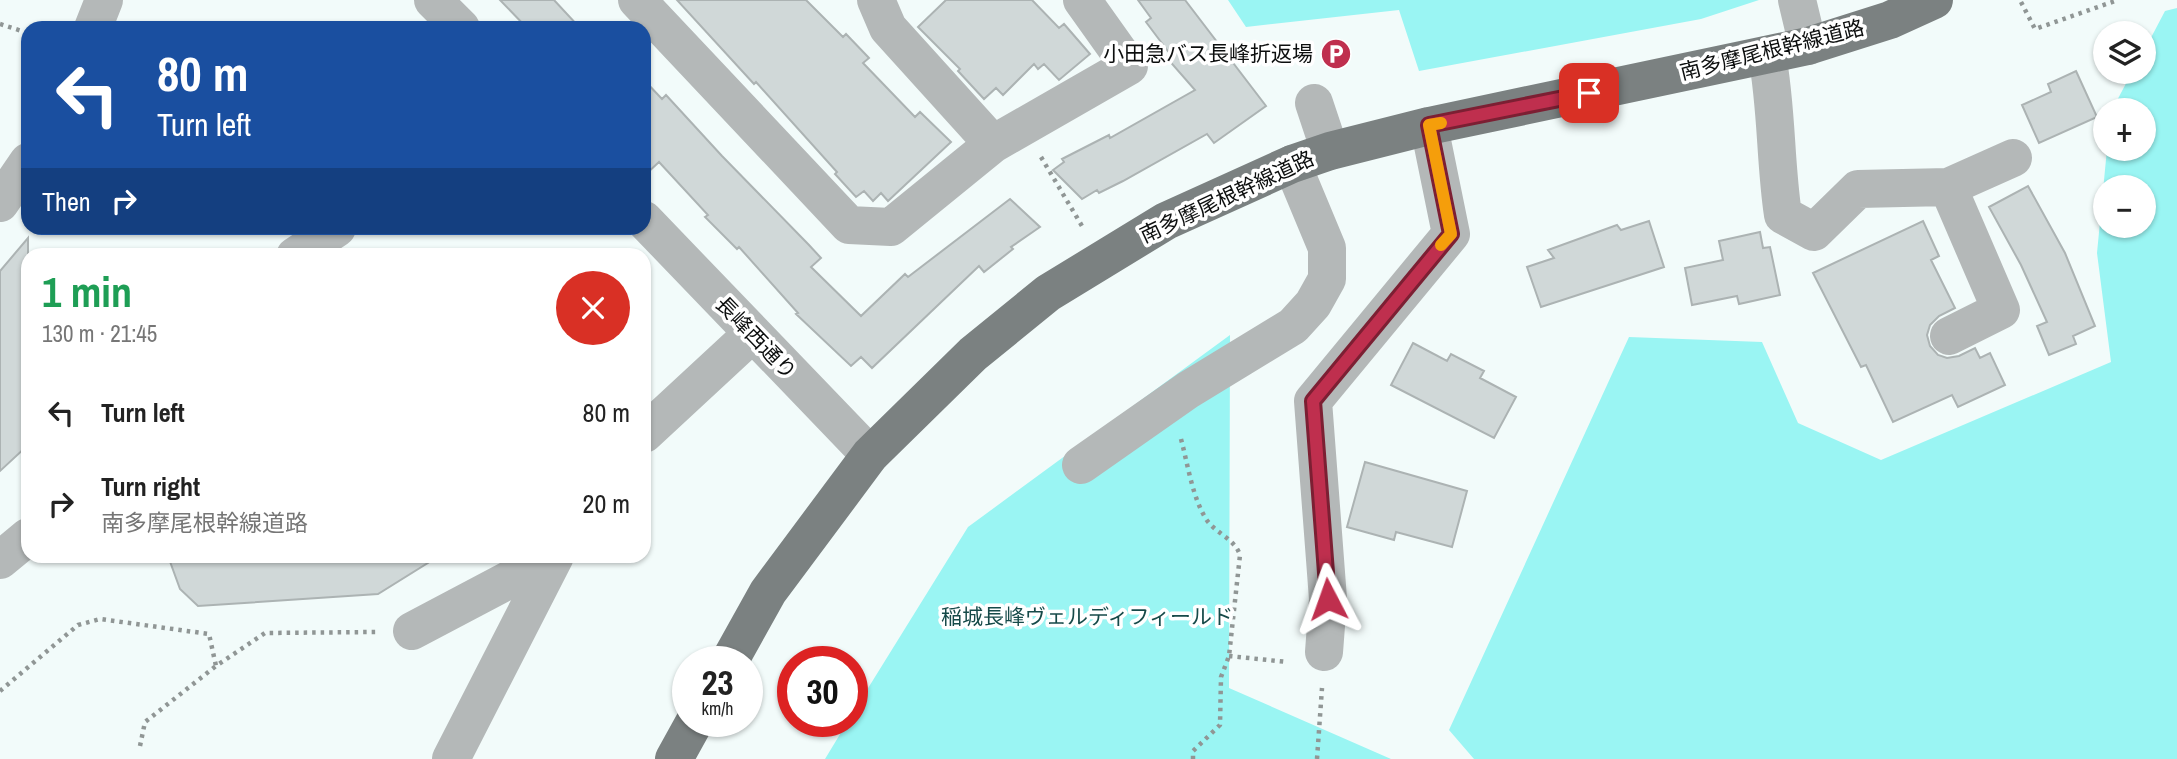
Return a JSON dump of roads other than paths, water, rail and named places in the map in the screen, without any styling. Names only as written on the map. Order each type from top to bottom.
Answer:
[{"type":"main road","name":"南多摩尾根幹線道路","points":[[738,646],[768,592],[870,455],[972,354],[1048,293],[1166,221],[1292,164],[1330,150],[1429,125],[1808,46],[1890,20],[1934,0]]},
{"type":"main road","points":[[674,759],[686,737]]},
{"type":"street","points":[[96,21],[103,0]]},
{"type":"street","points":[[433,0],[454,21]]},
{"type":"street","points":[[637,0],[849,225],[891,227],[1008,135],[1129,66],[1082,0]]},
{"type":"street","points":[[876,0],[888,28],[1008,135]]},
{"type":"street","points":[[1797,0],[1808,46]]},
{"type":"street","points":[[1767,55],[1775,97],[1777,171],[1783,215],[1814,232],[1858,189],[1948,187],[2013,158]]},
{"type":"street","points":[[1314,103],[1330,150]]},
{"type":"street","points":[[1310,657],[1328,599],[1313,401],[1451,234],[1429,125]]},
{"type":"street","points":[[1081,465],[1188,390],[1293,326],[1313,304],[1327,279],[1327,248],[1292,164]]},
{"type":"street","points":[[0,203],[21,172]]},
{"type":"street","points":[[1948,187],[2001,310],[1949,336]]},
{"type":"street","name":"長峰西通り","points":[[651,227],[870,455]]},
{"type":"street","points":[[307,248],[326,235]]},
{"type":"street","points":[[651,428],[752,334]]},
{"type":"street","points":[[0,560],[21,543]]},
{"type":"street","points":[[412,631],[542,563]]},
{"type":"street","points":[[451,759],[551,563]]},
{"type":"place","name":"小田急バス長峰折返場","points":[[1336,54]]},
{"type":"park label","name":"稲城長峰ヴェルディフィールド","points":[[1087,617]]}]
